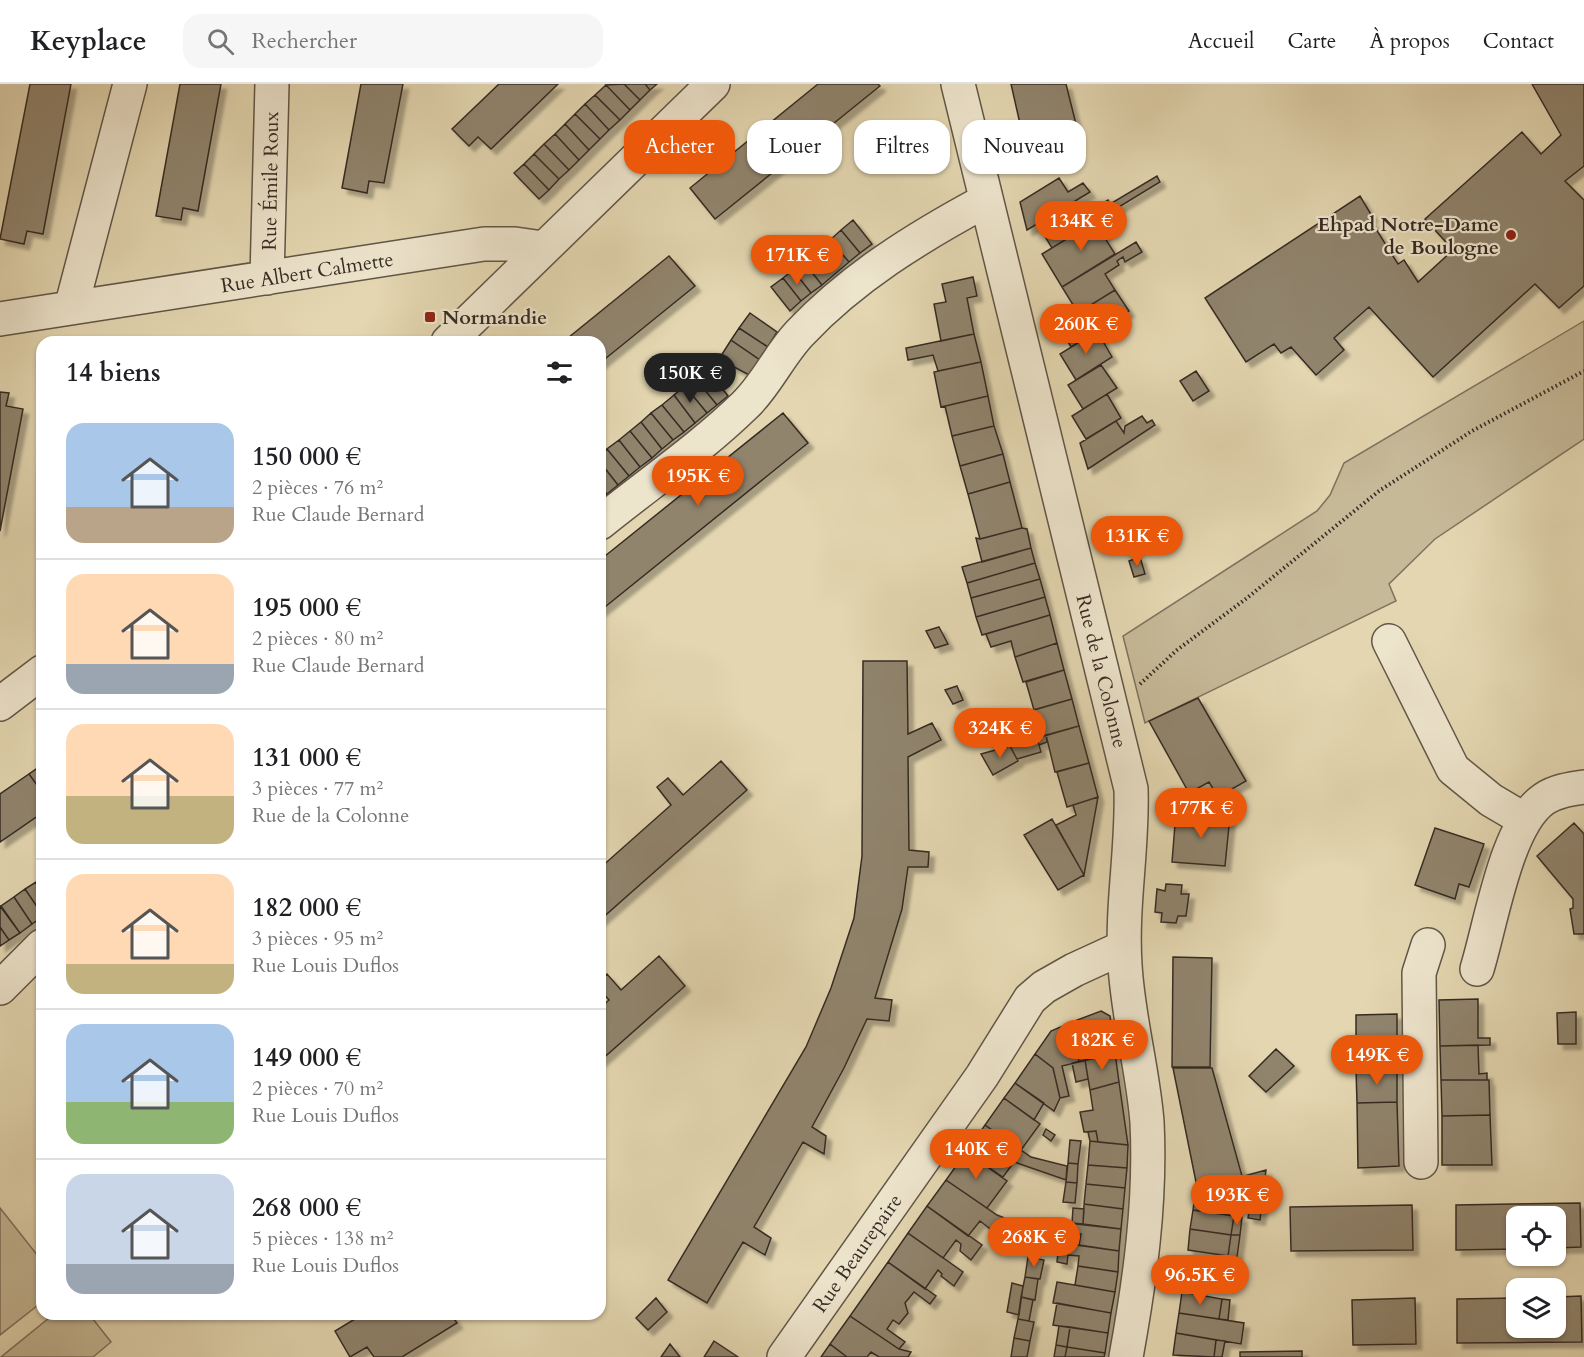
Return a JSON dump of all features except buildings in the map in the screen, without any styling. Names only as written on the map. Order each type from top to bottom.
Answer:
[{"type":"street","points":[[71,308],[129,84]]},
{"type":"street","name":"Rue Émile Roux","points":[[267,278],[272,84]]},
{"type":"street","points":[[454,336],[712,84]]},
{"type":"street","name":"Rue de la Colonne","points":[[958,84],[985,201],[1129,775],[1132,800],[1125,891],[1124,947],[1145,1105],[1147,1144],[1145,1223],[1126,1357]]},
{"type":"street","points":[[606,518],[738,412],[760,389],[800,333],[875,268],[908,245],[985,201]]},
{"type":"street","name":"Rue Albert Calmette","points":[[0,318],[484,244],[515,244],[543,248]]},
{"type":"street","points":[[1389,641],[1454,769],[1491,800],[1525,820]]},
{"type":"street","points":[[0,704],[36,677]]},
{"type":"street","points":[[1477,969],[1507,856],[1525,820],[1544,800],[1562,790],[1584,786]]},
{"type":"street","points":[[1421,1162],[1419,973],[1428,945]]},
{"type":"street","name":"Rue Beaurepaire","points":[[784,1357],[982,1076],[1024,1008],[1036,993],[1074,970],[1124,947]]},
{"type":"street","points":[[0,988],[36,952]]},
{"type":"path","points":[[1116,723],[1134,692],[1171,655],[1247,598],[1379,490],[1472,431],[1584,371]]},
{"type":"shaded area","points":[[1584,321],[1584,439],[1435,539],[1389,584],[1396,601],[1145,723],[1123,636],[1317,511],[1330,495],[1344,463]]},
{"type":"shaded area","points":[[0,1208],[36,1253],[36,1307],[0,1335]]},
{"type":"shaded area","points":[[47,1320],[94,1320],[111,1342],[93,1357],[1,1357]]},
{"type":"place","name":"Ehpad Notre-Dame de Boulogne","points":[[1511,235]]},
{"type":"place","name":"Normandie","points":[[430,317]]}]
